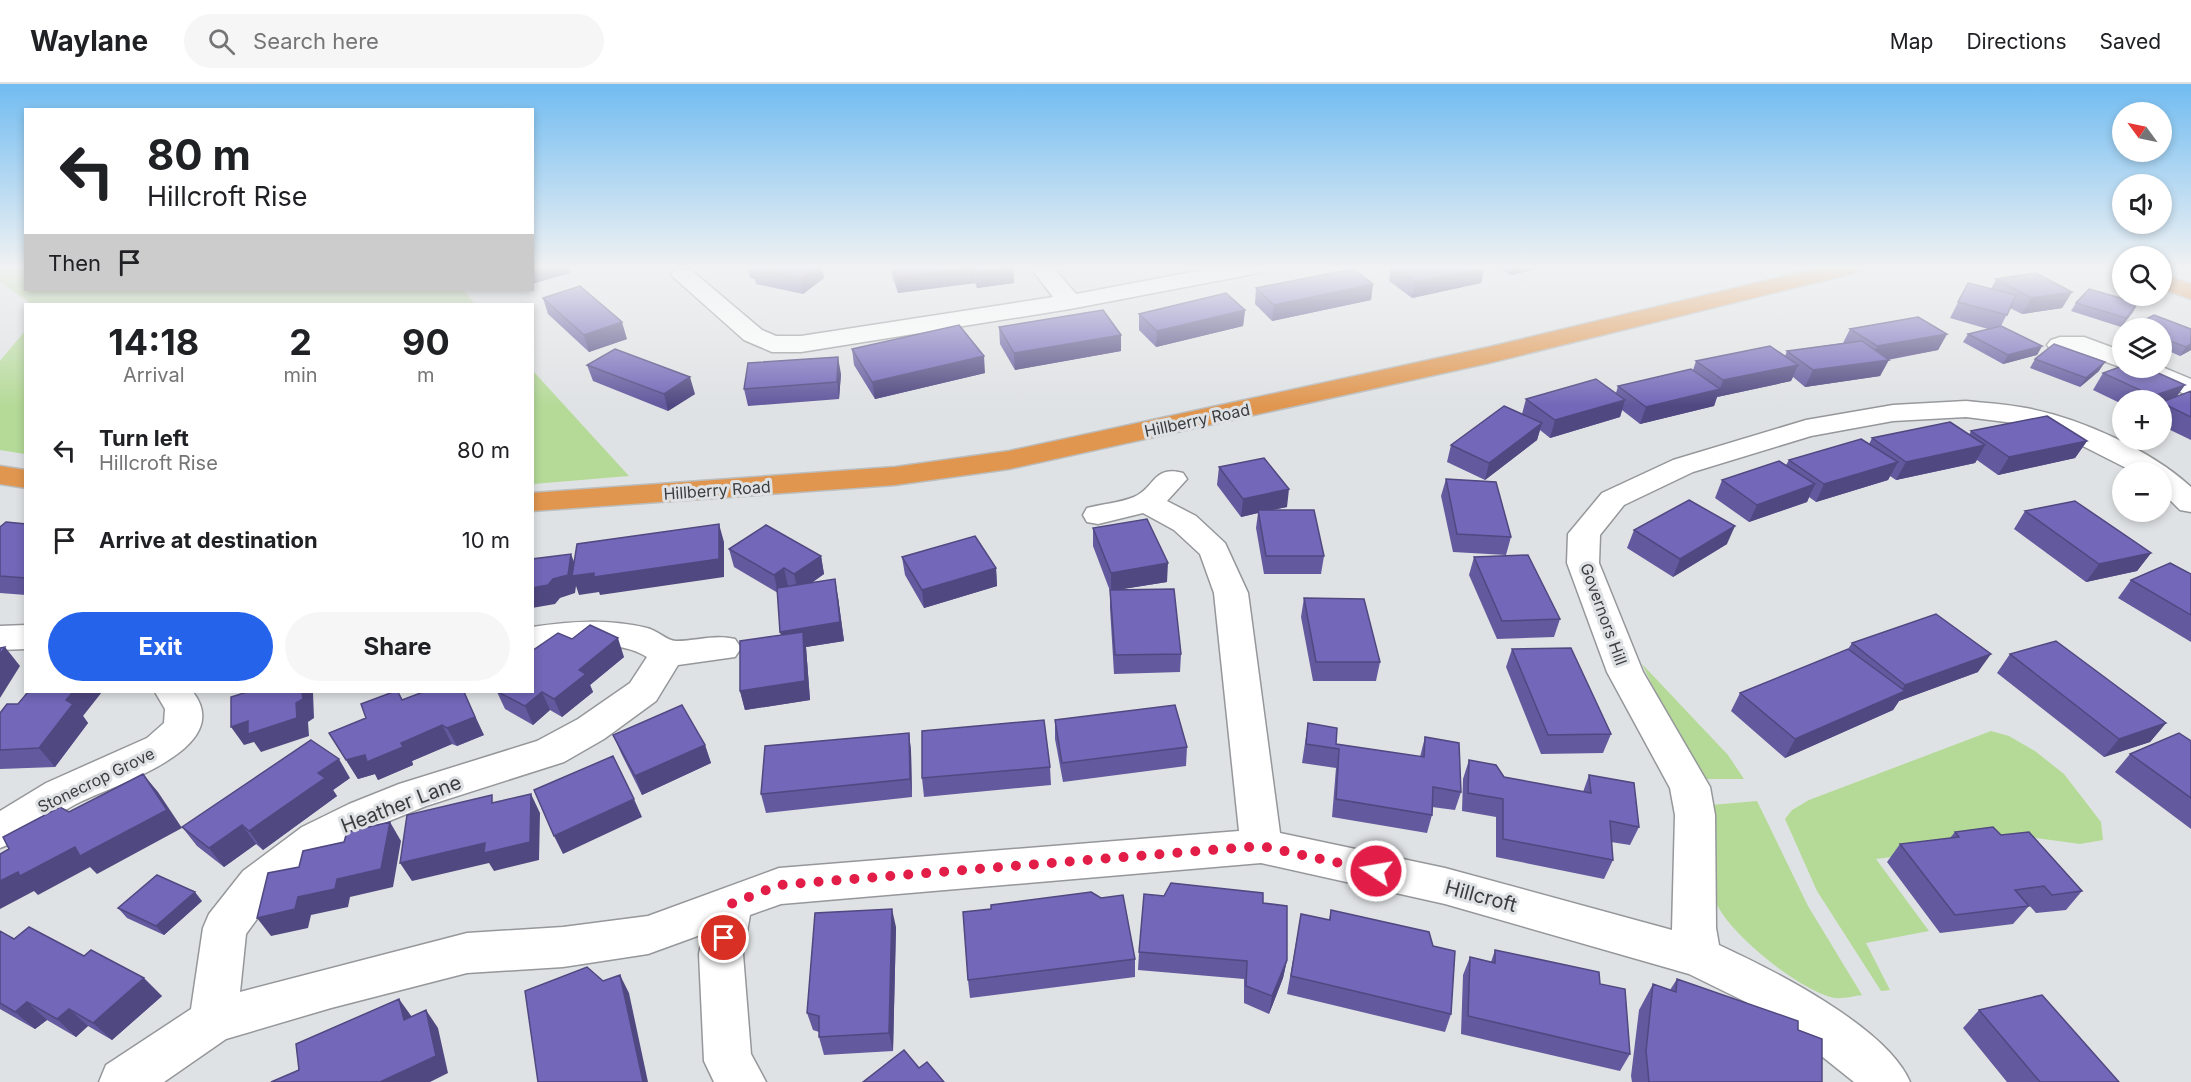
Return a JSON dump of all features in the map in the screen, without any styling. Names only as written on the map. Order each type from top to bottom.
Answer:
[{"type":"highway","name":"Hillberry Road","points":[[534,502],[895,476],[1009,460],[1489,355],[1659,314]]},
{"type":"highway","points":[[0,475],[24,479]]},
{"type":"street","points":[[728,314],[753,335],[772,344],[801,344],[1001,314]]},
{"type":"street","points":[[2078,339],[2112,355]]},
{"type":"street","points":[[2166,378],[2191,388]]},
{"type":"street","name":"Governors Hill","points":[[1698,957],[1694,928],[1695,815],[1690,787],[1625,672],[1583,563],[1584,534],[1613,499],[1638,484],[1683,466],[1806,428],[1893,413],[1966,409],[2025,416],[2079,433],[2136,462]]},
{"type":"street","points":[[2172,474],[2191,471]]},
{"type":"street","points":[[1098,515],[1147,503],[1172,479]]},
{"type":"street","points":[[2172,485],[2191,503]]},
{"type":"street","points":[[1147,503],[1185,523],[1214,550],[1231,593],[1261,846]]},
{"type":"street","points":[[534,639],[579,632],[646,640],[668,654],[723,648]]},
{"type":"street","points":[[0,638],[24,637]]},
{"type":"street","name":"Heather Lane","points":[[213,1021],[225,927],[258,884],[317,839],[363,814],[413,795],[550,752],[591,729],[643,692],[668,654]]},
{"type":"street","name":"Stonecrop Grove","points":[[0,831],[60,794],[169,755],[182,728],[184,707],[174,693]]},
{"type":"street","name":"Hillcroft","points":[[731,904],[779,885],[1261,846],[1445,886],[1698,957]]},
{"type":"street","points":[[123,1082],[213,1021],[331,987],[467,953],[563,947],[648,935],[731,904]]},
{"type":"street","points":[[731,904],[721,954],[721,966],[728,1061],[742,1082]]},
{"type":"street","points":[[1698,957],[1771,993],[1826,1030],[1873,1067],[1886,1082]]},
{"type":"green space","points":[[24,332],[24,454],[0,450],[0,361]]},
{"type":"green space","points":[[534,372],[629,476],[534,484]]},
{"type":"green space","points":[[1642,664],[1728,755],[1744,779],[1705,779],[1665,712]]},
{"type":"green space","points":[[1991,731],[2009,736],[2035,751],[2064,774],[2101,822],[2103,840],[2080,844],[2036,838],[1876,859],[1929,931],[1866,943],[1890,990],[1881,991],[1817,891],[1785,819],[1792,810],[1809,800]]},
{"type":"green space","points":[[1757,801],[1808,906],[1862,995],[1835,998],[1802,984],[1745,940],[1718,907],[1712,892],[1710,872],[1711,805]]},
{"type":"building","points":[[560,314],[612,314],[622,322],[584,335]]},
{"type":"building","points":[[1081,314],[1106,314],[1121,335],[1014,353],[999,327]]},
{"type":"building","points":[[1139,314],[1141,314],[1230,314],[1157,331]]},
{"type":"building","points":[[2111,314],[2130,314],[2126,318]]},
{"type":"building","points":[[1918,317],[1947,334],[1877,346],[1850,329]]},
{"type":"building","points":[[2172,322],[2191,329],[2191,344],[2186,347],[2172,342]]},
{"type":"building","points":[[959,325],[984,356],[872,382],[852,349]]},
{"type":"building","points":[[2001,326],[2042,346],[2008,355],[1968,334]]},
{"type":"building","points":[[1862,341],[1889,360],[1813,370],[1787,351]]},
{"type":"building","points":[[2054,344],[2105,362],[2086,378],[2035,359]]},
{"type":"building","points":[[1770,346],[1798,365],[1723,380],[1696,361]]},
{"type":"building","points":[[615,349],[690,377],[664,394],[587,365]]},
{"type":"building","points":[[838,357],[837,382],[744,389],[748,363]]},
{"type":"building","points":[[1691,369],[1720,389],[1646,407],[1618,386]]},
{"type":"building","points":[[2112,370],[2112,377],[2103,373]]},
{"type":"building","points":[[2114,378],[2169,378],[2185,385],[2170,390],[2140,390]]},
{"type":"building","points":[[1596,379],[1625,400],[1555,420],[1526,399]]},
{"type":"building","points":[[2191,391],[2191,417],[2172,408],[2172,398]]},
{"type":"building","points":[[1504,406],[1542,423],[1489,463],[1451,445]]},
{"type":"building","points":[[2047,416],[2087,441],[2009,457],[1971,431]]},
{"type":"building","points":[[1950,422],[1985,445],[1906,462],[1872,438]]},
{"type":"building","points":[[1861,439],[1898,462],[1824,484],[1789,460]]},
{"type":"building","points":[[1264,458],[1289,489],[1243,499],[1219,467]]},
{"type":"building","points":[[1779,461],[1815,484],[1757,505],[1722,480]]},
{"type":"building","points":[[1446,479],[1496,482],[1511,537],[1457,534]]},
{"type":"building","points":[[1689,500],[1735,526],[1680,559],[1634,530]]},
{"type":"building","points":[[2075,501],[2151,553],[2099,564],[2025,511]]},
{"type":"building","points":[[1258,510],[1314,510],[1324,556],[1266,556]]},
{"type":"building","points":[[1147,519],[1168,563],[1111,573],[1093,528]]},
{"type":"building","points":[[6,522],[24,524],[24,578],[0,576],[0,527]]},
{"type":"building","points":[[719,524],[719,559],[594,577],[594,573],[572,576],[577,544]]},
{"type":"building","points":[[766,525],[821,556],[794,574],[784,568],[774,575],[729,549]]},
{"type":"building","points":[[975,536],[996,568],[922,590],[902,557]]},
{"type":"building","points":[[571,554],[568,575],[553,579],[548,585],[534,588],[534,559]]},
{"type":"building","points":[[1528,555],[1560,619],[1502,621],[1474,557]]},
{"type":"building","points":[[2170,563],[2191,574],[2191,615],[2131,580]]},
{"type":"building","points":[[835,579],[840,622],[780,632],[777,588]]},
{"type":"building","points":[[1174,589],[1181,654],[1115,655],[1110,590]]},
{"type":"building","points":[[1304,598],[1364,599],[1380,662],[1316,662]]},
{"type":"building","points":[[1936,614],[1991,654],[1905,685],[1852,643]]},
{"type":"building","points":[[590,625],[618,638],[579,670],[586,674],[554,699],[542,692],[525,706],[500,693],[534,693],[534,650],[558,633],[572,639]]},
{"type":"building","points":[[803,632],[805,681],[740,691],[740,641]]},
{"type":"building","points":[[2056,641],[2166,723],[2119,739],[2010,654]]},
{"type":"building","points":[[1571,648],[1611,734],[1548,735],[1512,649]]},
{"type":"building","points":[[1848,649],[1905,691],[1795,739],[1740,693]]},
{"type":"building","points":[[27,693],[72,693],[66,700],[73,704],[39,748],[0,750],[0,713],[7,704],[18,704]]},
{"type":"building","points":[[244,693],[302,693],[303,699],[296,703],[297,718],[248,734],[248,721],[231,727],[231,697]]},
{"type":"building","points":[[390,693],[398,693],[402,700],[420,693],[464,693],[475,717],[447,728],[442,725],[401,743],[403,747],[367,762],[365,755],[346,760],[329,733],[366,718],[361,704]]},
{"type":"building","points":[[682,705],[705,745],[635,776],[613,735]]},
{"type":"building","points":[[1175,705],[1187,747],[1062,763],[1055,720]]},
{"type":"building","points":[[1044,720],[1050,767],[922,778],[922,731]]},
{"type":"building","points":[[1308,723],[1337,728],[1336,744],[1424,757],[1425,737],[1459,743],[1461,792],[1433,787],[1432,815],[1336,799],[1339,749],[1306,744]]},
{"type":"building","points":[[909,733],[910,779],[761,794],[765,746]]},
{"type":"building","points":[[2179,733],[2191,741],[2191,798],[2130,754]]},
{"type":"building","points":[[311,740],[339,759],[318,773],[325,778],[249,831],[242,825],[209,848],[182,827]]},
{"type":"building","points":[[613,756],[634,799],[554,836],[534,790]]},
{"type":"building","points":[[1469,760],[1496,765],[1504,777],[1591,793],[1589,775],[1634,783],[1639,827],[1610,821],[1613,860],[1503,839],[1503,799],[1468,793]]},
{"type":"building","points":[[143,774],[167,810],[80,856],[75,847],[20,876],[18,872],[0,881],[0,854],[9,849],[3,837],[60,807],[69,812]]},
{"type":"building","points":[[531,794],[530,842],[484,853],[485,843],[400,863],[407,815],[492,795],[492,803]]},
{"type":"building","points":[[390,822],[381,869],[337,879],[335,889],[298,897],[295,909],[257,918],[268,873],[299,867],[303,851],[344,842],[347,832]]},
{"type":"building","points":[[1993,827],[2001,835],[2029,832],[2082,891],[2052,895],[2044,886],[2015,890],[2029,906],[1955,915],[1900,844],[1959,837],[1955,832]]},
{"type":"building","points":[[157,875],[195,892],[156,926],[118,908]]},
{"type":"building","points":[[1171,883],[1263,893],[1263,903],[1287,906],[1287,960],[1272,996],[1246,986],[1247,961],[1139,952],[1144,894],[1164,896]]},
{"type":"building","points":[[1091,892],[1101,898],[1123,895],[1135,959],[968,980],[963,912],[991,909],[991,905]]},
{"type":"building","points":[[892,909],[889,1033],[819,1037],[819,1016],[807,1013],[815,913]]},
{"type":"building","points":[[1331,910],[1429,932],[1433,946],[1455,951],[1451,1014],[1291,976],[1301,914],[1330,920]]},
{"type":"building","points":[[29,927],[84,956],[91,950],[144,978],[93,1023],[69,1009],[57,1019],[27,1002],[15,1012],[0,1003],[0,931],[14,939]]},
{"type":"building","points":[[1495,950],[1599,972],[1600,984],[1625,989],[1630,1054],[1468,1016],[1470,957],[1495,963]]},
{"type":"building","points":[[587,967],[603,981],[620,975],[643,1082],[538,1082],[525,991]]},
{"type":"building","points":[[1677,979],[1798,1021],[1798,1030],[1822,1039],[1822,1082],[1649,1082],[1646,1051],[1653,984],[1676,992]]},
{"type":"building","points":[[2042,995],[2119,1082],[2040,1082],[1979,1010]]},
{"type":"building","points":[[399,999],[404,1020],[426,1010],[436,1056],[380,1082],[271,1082],[299,1070],[296,1044]]},
{"type":"building","points":[[904,1050],[919,1068],[927,1062],[944,1082],[863,1082]]},
{"type":"route","points":[[724,938],[731,904],[779,885],[1261,846],[1376,871]]}]
